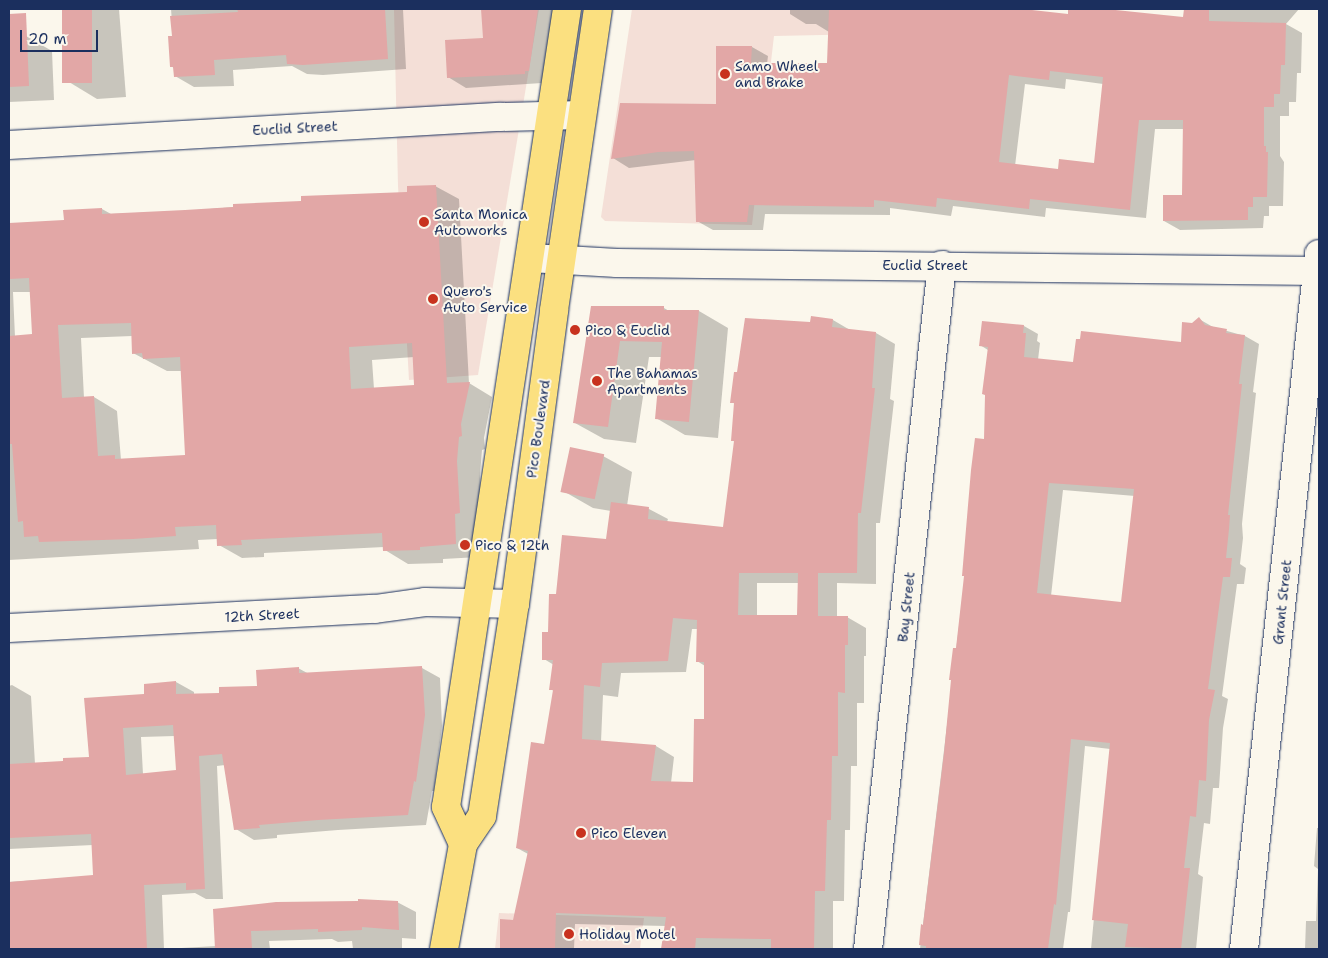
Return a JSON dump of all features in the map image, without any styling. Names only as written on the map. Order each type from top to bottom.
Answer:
[{"type":"main road","points":[[463,844],[446,807],[567,9]]},
{"type":"main road","name":"Pico Boulevard","points":[[444,949],[463,844],[482,816],[515,604],[581,115],[598,9]]},
{"type":"street","name":"Euclid Street","points":[[9,145],[552,114],[581,115]]},
{"type":"street","name":"Euclid Street","points":[[530,258],[562,261],[942,265],[1319,266]]},
{"type":"street","name":"Bay Street","points":[[868,949],[942,265]]},
{"type":"street","name":"Grant Street","points":[[1244,949],[1319,266]]},
{"type":"street","name":"12th Street","points":[[9,628],[375,609],[425,602],[515,604]]},
{"type":"shaded area","points":[[394,9],[539,9],[478,375],[409,380],[398,186]]},
{"type":"shaded area","points":[[632,9],[969,9],[967,32],[774,36],[752,225],[605,221],[601,217]]},
{"type":"shaded area","name":"Holiday Motel","points":[[499,913],[644,918],[640,949],[495,949]]},
{"type":"building","points":[[62,9],[92,9],[92,83],[62,83]]},
{"type":"building","points":[[237,9],[385,9],[388,59],[303,65],[287,64],[286,55],[214,60],[215,75],[174,77],[173,67],[170,67],[168,36],[172,36],[170,16],[238,12]]},
{"type":"building","points":[[481,9],[538,9],[529,71],[525,71],[525,74],[447,78],[445,40],[483,38]]},
{"type":"building","points":[[829,9],[1023,9],[1068,14],[1068,9],[1106,9],[1183,17],[1184,9],[1209,9],[1209,21],[1286,23],[1285,65],[1281,65],[1280,94],[1274,94],[1274,107],[1264,107],[1264,146],[1266,146],[1266,152],[1268,152],[1267,197],[1253,197],[1253,207],[1248,207],[1248,220],[1163,221],[1163,195],[1182,195],[1183,120],[1139,120],[1130,210],[1030,199],[1029,209],[937,198],[936,207],[874,200],[874,207],[749,205],[747,222],[696,222],[694,151],[658,152],[611,159],[620,103],[716,104],[716,46],[752,46],[751,63],[827,63]],"holes":[[[1050,71],[1103,77],[1094,163],[1059,159],[1058,169],[999,162],[1009,75],[1049,80]]]},
{"type":"building","points":[[26,13],[29,86],[9,87],[9,14]]},
{"type":"building","points":[[436,185],[447,383],[470,382],[461,424],[462,436],[459,437],[457,461],[460,513],[455,514],[456,544],[420,547],[420,550],[383,551],[382,533],[241,540],[242,545],[217,546],[216,525],[175,527],[176,536],[133,539],[39,542],[38,536],[24,537],[23,521],[18,522],[12,444],[9,444],[9,336],[32,334],[29,278],[9,279],[9,223],[64,220],[63,210],[102,208],[102,214],[233,207],[233,204],[301,201],[301,196],[407,192],[407,186]],"holes":[[[131,323],[132,354],[142,353],[143,359],[180,357],[185,455],[115,459],[115,455],[98,456],[94,396],[62,398],[58,325]],[[412,343],[414,385],[351,389],[349,347]]]},
{"type":"building","name":"The Bahamas Apartments","points":[[591,306],[664,306],[664,310],[699,310],[689,422],[655,419],[662,342],[620,341],[608,427],[573,423]]},
{"type":"building","points":[[811,316],[833,319],[832,327],[876,332],[872,388],[875,388],[861,513],[858,513],[857,573],[818,573],[818,616],[848,616],[848,645],[845,645],[845,693],[838,692],[838,756],[832,756],[831,820],[827,820],[825,891],[815,891],[814,949],[771,949],[771,939],[696,938],[695,949],[661,949],[666,917],[556,913],[555,948],[500,949],[500,919],[513,920],[528,851],[516,848],[531,742],[544,744],[553,690],[549,690],[553,660],[542,660],[542,632],[548,632],[549,594],[556,594],[562,535],[606,539],[611,502],[649,507],[648,519],[723,527],[734,441],[731,441],[734,403],[730,403],[734,372],[737,372],[745,318],[810,322]],"holes":[[[739,573],[798,573],[797,615],[738,615]],[[673,618],[697,620],[696,662],[704,662],[704,719],[694,719],[693,782],[651,781],[656,745],[582,739],[584,685],[600,687],[602,663],[668,661]]]},
{"type":"building","points":[[1199,317],[1205,325],[1227,329],[1226,333],[1245,335],[1239,384],[1242,384],[1228,515],[1230,515],[1226,558],[1232,558],[1230,577],[1223,577],[1208,689],[1215,690],[1209,720],[1206,781],[1199,780],[1196,817],[1190,816],[1184,868],[1190,868],[1181,949],[1125,947],[1128,924],[1092,920],[1110,743],[1071,739],[1056,905],[1054,904],[1048,949],[926,949],[926,946],[919,945],[944,753],[951,680],[949,680],[953,648],[956,648],[964,576],[962,576],[971,470],[975,438],[984,439],[985,395],[982,394],[988,347],[979,346],[982,321],[1024,325],[1023,333],[1026,333],[1024,357],[1073,362],[1076,339],[1080,339],[1081,331],[1181,342],[1182,322],[1192,323]],"holes":[[[1049,483],[1134,489],[1121,602],[1037,593]]]},
{"type":"building","points":[[570,447],[604,454],[595,499],[560,492]]},
{"type":"building","points":[[422,666],[425,715],[416,782],[414,781],[408,815],[259,825],[260,828],[234,830],[222,754],[199,756],[205,889],[186,890],[186,883],[144,885],[147,949],[9,949],[9,882],[93,875],[91,834],[9,838],[9,764],[63,761],[63,758],[89,757],[84,698],[144,694],[144,684],[176,681],[176,694],[219,693],[219,687],[257,686],[256,670],[299,667],[299,673]],"holes":[[[173,725],[176,770],[126,775],[123,728]]]},
{"type":"building","points":[[358,899],[398,901],[399,930],[362,927],[362,930],[318,932],[318,929],[251,931],[252,949],[215,949],[213,909],[276,902],[358,901]]},
{"type":"place","name":"Samo Wheel and Brake","points":[[725,74]]},
{"type":"place","name":"Santa Monica Autoworks","points":[[424,222]]},
{"type":"place","name":"Quero's Auto Service","points":[[433,299]]},
{"type":"place","name":"Pico & Euclid","points":[[575,330]]},
{"type":"place","name":"The Bahamas Apartments","points":[[597,381]]},
{"type":"place","name":"Pico & 12th","points":[[465,545]]},
{"type":"place","name":"Pico Eleven","points":[[581,833]]},
{"type":"place","name":"Holiday Motel","points":[[569,934]]}]
